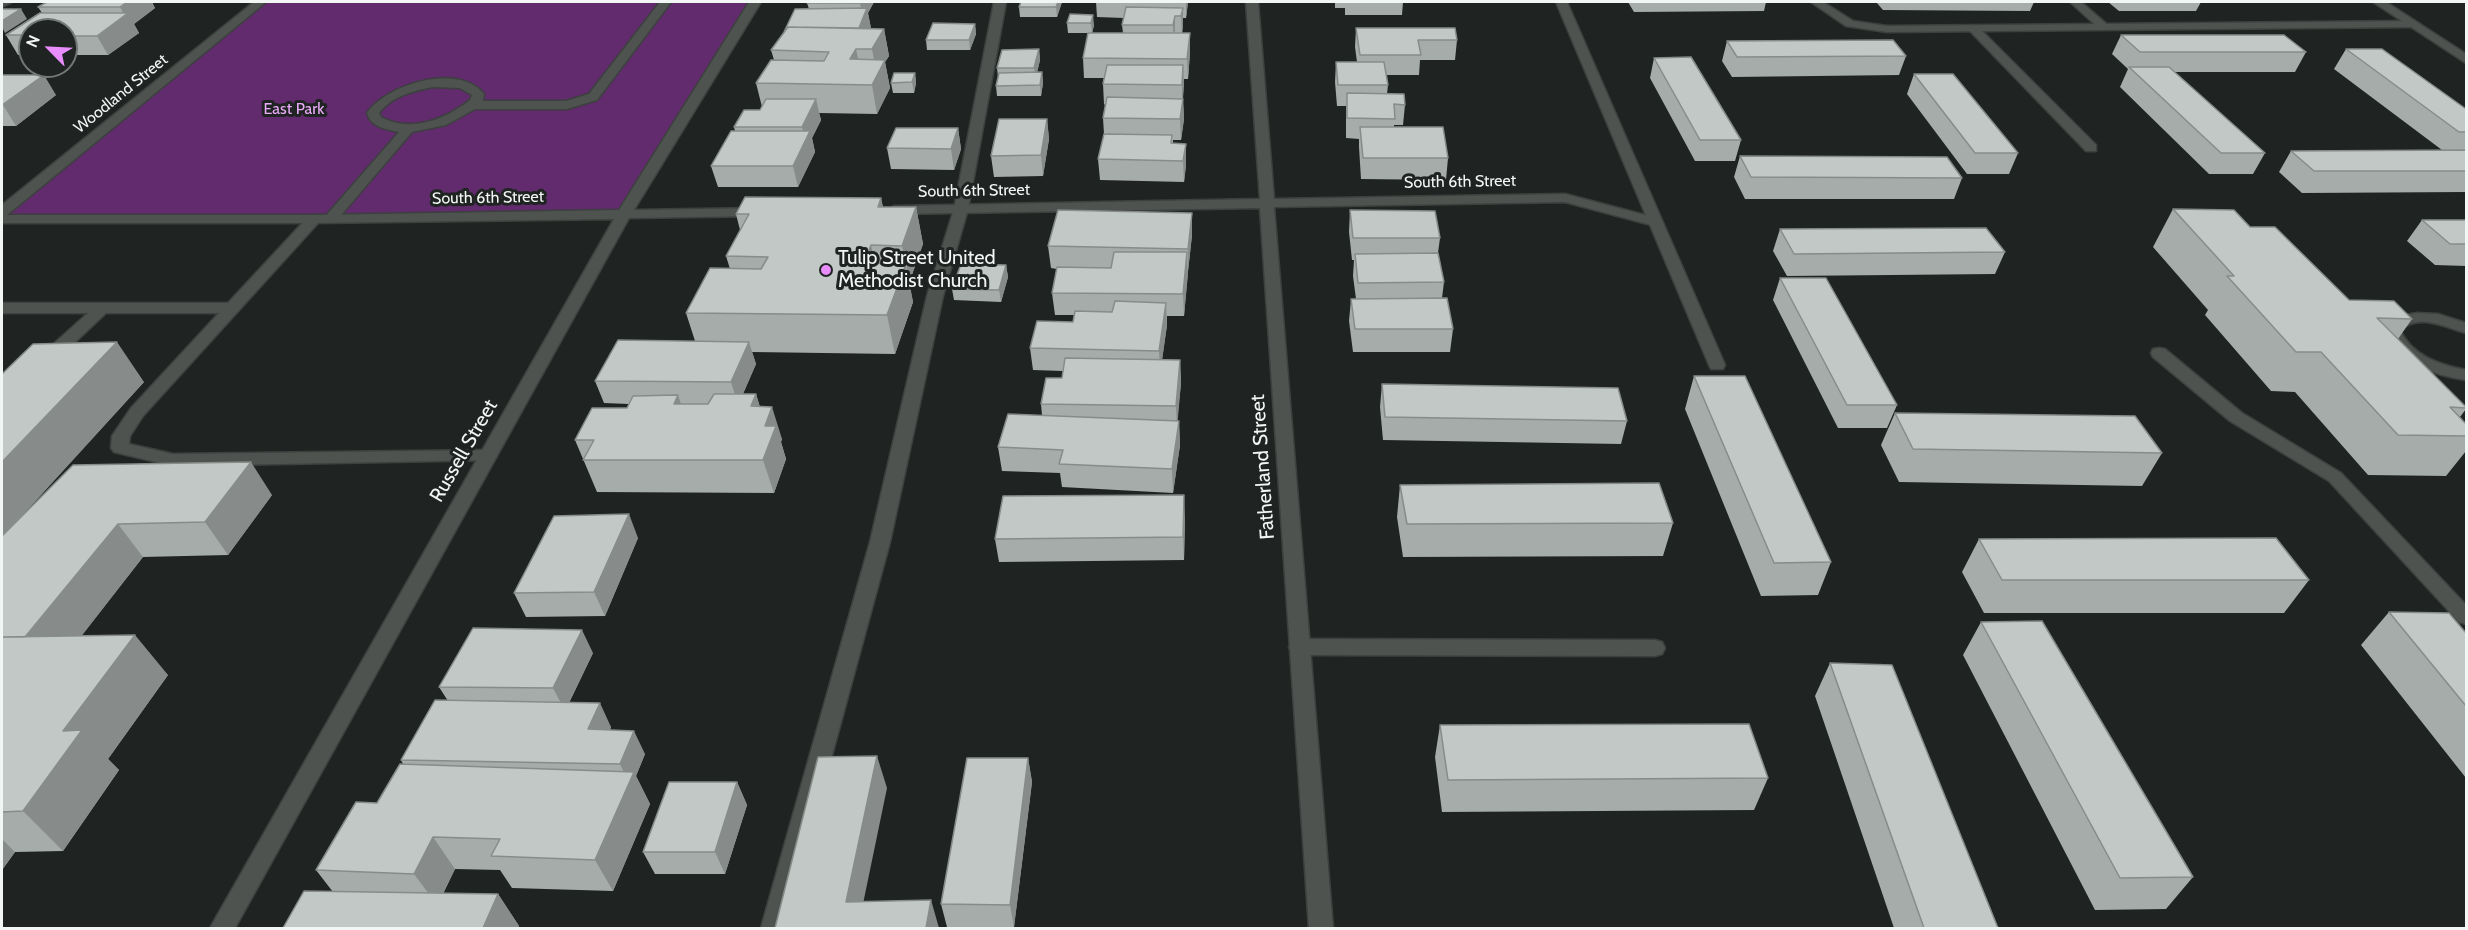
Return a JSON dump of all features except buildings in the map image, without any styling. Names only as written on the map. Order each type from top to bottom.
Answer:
[{"type":"street","points":[[2,4],[6,2]]},
{"type":"street","name":"Woodland Street","points":[[2,212],[261,2]]},
{"type":"street","points":[[472,105],[567,105],[593,97],[665,2]]},
{"type":"street","name":"Russell Street","points":[[222,928],[624,214],[755,2]]},
{"type":"street","points":[[773,928],[880,542],[935,296],[961,209],[1000,2]]},
{"type":"street","name":"Fatherland Street","points":[[1252,2],[1322,928]]},
{"type":"street","points":[[1561,2],[1717,365]]},
{"type":"street","points":[[1816,2],[1850,24],[1887,29],[2414,24]]},
{"type":"street","points":[[2075,2],[2104,27]]},
{"type":"street","points":[[2379,2],[2466,60]]},
{"type":"street","points":[[1973,28],[2091,148]]},
{"type":"street","points":[[434,83],[464,85],[473,88],[478,94],[472,105],[456,117],[410,127],[381,124],[375,119],[373,113],[386,99],[399,92],[434,83]]},
{"type":"street","points":[[410,127],[232,308],[137,412],[121,436],[120,448],[174,460],[488,456]]},
{"type":"street","name":"South 6th Street","points":[[877,210],[1564,198],[1656,222]]},
{"type":"street","name":"South 6th Street","points":[[2,219],[323,218],[782,212]]},
{"type":"street","points":[[2,308],[232,308]]},
{"type":"street","points":[[35,371],[101,309]]},
{"type":"street","points":[[2466,328],[2434,319],[2413,318],[2398,321],[2391,329],[2395,340],[2407,352],[2426,364],[2466,375]]},
{"type":"street","points":[[2160,353],[2236,417],[2335,477],[2466,617]]},
{"type":"street","points":[[1299,647],[1655,648]]},
{"type":"green space","name":"East Park","points":[[256,2],[749,2],[624,214],[2,219],[2,212]]},
{"type":"place","name":"Tulip Street United Methodist Church","points":[[826,270]]}]
